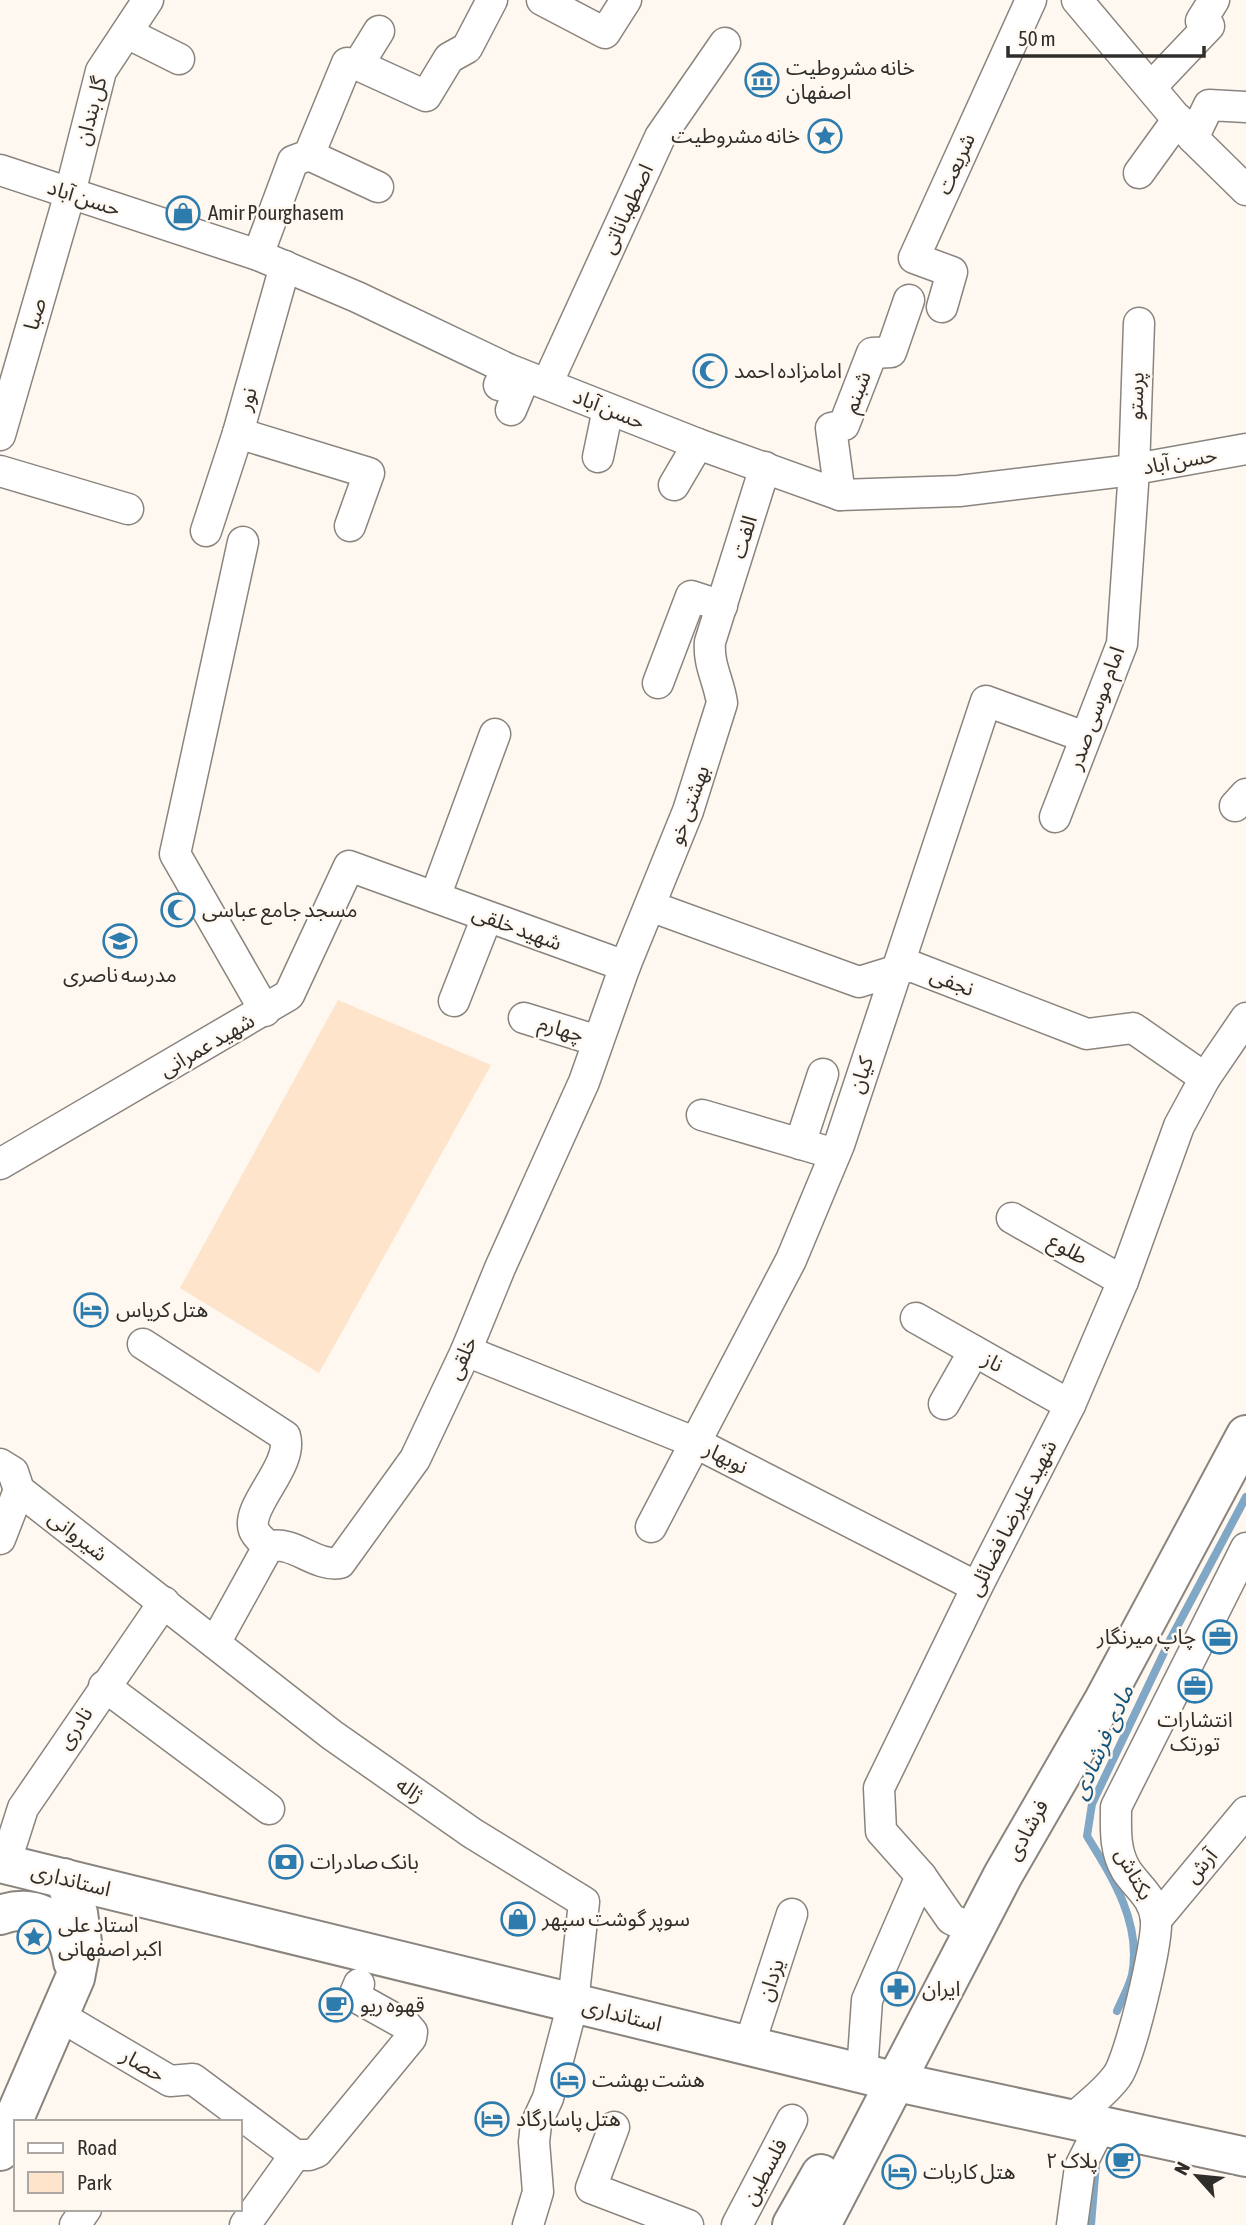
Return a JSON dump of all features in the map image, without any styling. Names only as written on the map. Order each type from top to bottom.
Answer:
[{"type":"main road","name":"فرشادی","points":[[877,2077],[973,1930],[1043,1801],[1111,1688],[1246,1435]]},
{"type":"main road","name":"استانداری","points":[[2,1868],[64,1878],[877,2077],[1246,2157]]},
{"type":"main road","points":[[0,2151],[75,1978],[82,1942],[78,1913],[64,1878]]},
{"type":"main road","points":[[0,1915],[21,1910],[41,1913],[56,1922],[67,1937],[75,1978]]},
{"type":"main road","points":[[792,2225],[877,2077]]},
{"type":"main road","points":[[821,2225],[877,2077]]},
{"type":"street","name":"گل بندان","points":[[70,193],[101,71],[148,0]]},
{"type":"street","points":[[378,187],[309,155],[347,63],[358,65],[426,96],[449,58],[467,48],[492,0]]},
{"type":"street","points":[[542,0],[605,33],[625,0]]},
{"type":"street","name":"شریعت","points":[[942,307],[952,272],[914,258],[1031,0]]},
{"type":"street","points":[[1077,0],[1186,128],[1246,190]]},
{"type":"street","points":[[1151,87],[1209,26],[1201,21],[1214,0]]},
{"type":"street","points":[[358,65],[379,31]]},
{"type":"street","points":[[127,33],[180,59]]},
{"type":"street","name":"اصطهباناتی","points":[[547,384],[660,136],[725,43]]},
{"type":"street","points":[[1139,173],[1209,105],[1246,107]]},
{"type":"street","name":"نور","points":[[206,531],[238,433],[293,161],[309,155]]},
{"type":"street","name":"حسن آباد","points":[[0,170],[271,260],[508,369],[698,444],[840,495],[959,491],[1134,470],[1246,449]]},
{"type":"street","name":"صبا","points":[[0,435],[70,193]]},
{"type":"street","name":"شبنم","points":[[840,495],[831,428],[844,425],[872,352],[891,352],[909,300]]},
{"type":"street","name":"پرستو","points":[[1134,470],[1139,323]]},
{"type":"street","points":[[508,369],[499,385],[519,391],[511,410]]},
{"type":"street","points":[[598,457],[608,408]]},
{"type":"street","points":[[238,433],[369,473],[350,526]]},
{"type":"street","points":[[674,485],[698,444]]},
{"type":"street","name":"الفت","points":[[722,703],[720,688],[709,662],[710,642],[765,467]]},
{"type":"street","name":"امام موسی صدر","points":[[1055,817],[1122,644],[1134,470]]},
{"type":"street","points":[[0,471],[128,509]]},
{"type":"street","points":[[243,542],[175,854],[265,1011]]},
{"type":"street","points":[[658,683],[691,596],[722,606]]},
{"type":"street","name":"کیان","points":[[651,1527],[791,1260],[835,1154],[986,701],[1085,737]]},
{"type":"street","name":"بهشتی خو","points":[[650,906],[688,811],[722,703]]},
{"type":"street","points":[[435,897],[495,734]]},
{"type":"street","name":"شهید عمرانی","points":[[0,1164],[289,995],[349,866]]},
{"type":"street","name":"شهید خلقی","points":[[349,866],[625,966]]},
{"type":"street","points":[[625,966],[650,906]]},
{"type":"street","name":"نجفی","points":[[650,906],[859,982],[911,966],[1087,1034],[1133,1028],[1205,1078]]},
{"type":"street","points":[[454,1001],[487,917]]},
{"type":"street","name":"خلقی","points":[[268,1547],[279,1544],[329,1565],[340,1563],[415,1459],[466,1351],[500,1268],[584,1082],[625,966]]},
{"type":"street","name":"چهارم","points":[[524,1018],[598,1041]]},
{"type":"street","points":[[1205,1078],[1246,1018]]},
{"type":"street","points":[[800,1144],[823,1074]]},
{"type":"street","name":"شهید علیرضا فضائلی","points":[[973,1930],[951,1919],[921,1876],[881,1831],[879,1788],[1070,1405],[1124,1281],[1179,1126],[1205,1078]]},
{"type":"street","points":[[702,1115],[835,1154]]},
{"type":"street","name":"طلوع","points":[[1013,1218],[1124,1281]]},
{"type":"street","name":"ناز","points":[[916,1318],[1070,1405]]},
{"type":"street","points":[[143,1344],[285,1436],[288,1444],[253,1519],[254,1531],[268,1547],[215,1643]]},
{"type":"street","name":"نوبهار","points":[[466,1351],[694,1442],[977,1587]]},
{"type":"street","points":[[944,1404],[974,1351]]},
{"type":"street","name":"شیروانی","points":[[0,1464],[13,1472],[11,1498],[164,1602]]},
{"type":"street","points":[[0,1539],[11,1498]]},
{"type":"street","name":"بکتاش","points":[[1085,2124],[1119,2075],[1143,2001],[1156,1920],[1149,1896],[1126,1869],[1116,1842],[1116,1807],[1246,1548]]},
{"type":"street","name":"ژاله","points":[[164,1602],[332,1735],[472,1833],[584,1902],[573,2003]]},
{"type":"street","name":"نادری","points":[[2,1868],[23,1808],[164,1602]]},
{"type":"street","points":[[104,1686],[269,1810]]},
{"type":"street","name":"آرش","points":[[1156,1920],[1246,1812]]},
{"type":"street","points":[[877,2077],[867,2000],[921,1876]]},
{"type":"street","name":"یزدان","points":[[749,2046],[792,1914]]},
{"type":"street","points":[[245,2225],[295,2155],[317,2152],[411,2038],[412,2032],[406,2025],[354,1996],[359,1984]]},
{"type":"street","points":[[528,2225],[538,2192],[534,2142],[536,2124],[548,2098],[573,2003]]},
{"type":"street","name":"حصار","points":[[58,2015],[170,2081],[193,2079],[295,2155]]},
{"type":"street","name":"فلسطین","points":[[737,2225],[792,2120]]},
{"type":"street","points":[[1072,2225],[1085,2124]]},
{"type":"street","points":[[614,2127],[591,2188],[688,2225]]},
{"type":"green space","points":[[338,1000],[491,1065],[319,1373],[180,1288]]},
{"type":"waterway","name":"مادی فرشادی","points":[[1117,2011],[1132,1975],[1133,1938],[1123,1902],[1087,1836],[1092,1804],[1170,1640],[1246,1497]]},
{"type":"waterway","name":"مادی فرشادی","points":[[1091,2225],[1096,2164]]},
{"type":"place","name":"خانه مشروطیت اصفهان","points":[[762,80]]},
{"type":"place","name":"خانه مشروطیت","points":[[825,136]]},
{"type":"place","name":"Amir Pourghasem","points":[[183,213]]},
{"type":"place","name":"امامزاده احمد","points":[[710,371]]},
{"type":"place","name":"مسجد جامع عباسی","points":[[178,910]]},
{"type":"place","name":"مدرسه ناصری","points":[[120,941]]},
{"type":"place","name":"هتل کریاس","points":[[91,1310]]},
{"type":"place","name":"چاپ میرنگار","points":[[1220,1637]]},
{"type":"place","name":"انتشارات تورتک","points":[[1195,1686]]},
{"type":"place","name":"بانک صادرات","points":[[286,1862]]},
{"type":"place","name":"سوپر گوشت سپهر","points":[[518,1919]]},
{"type":"place","name":"استاد علی اکبر اصفهانی","points":[[34,1937]]},
{"type":"place","name":"ایران","points":[[898,1989]]},
{"type":"place","name":"قهوه ریو","points":[[336,2005]]},
{"type":"place","name":"هشت بهشت","points":[[568,2080]]},
{"type":"place","name":"هتل پاسارگاد","points":[[492,2119]]},
{"type":"place","name":"پلاک ۲","points":[[1123,2161]]},
{"type":"place","name":"هتل کاربات","points":[[899,2172]]}]
